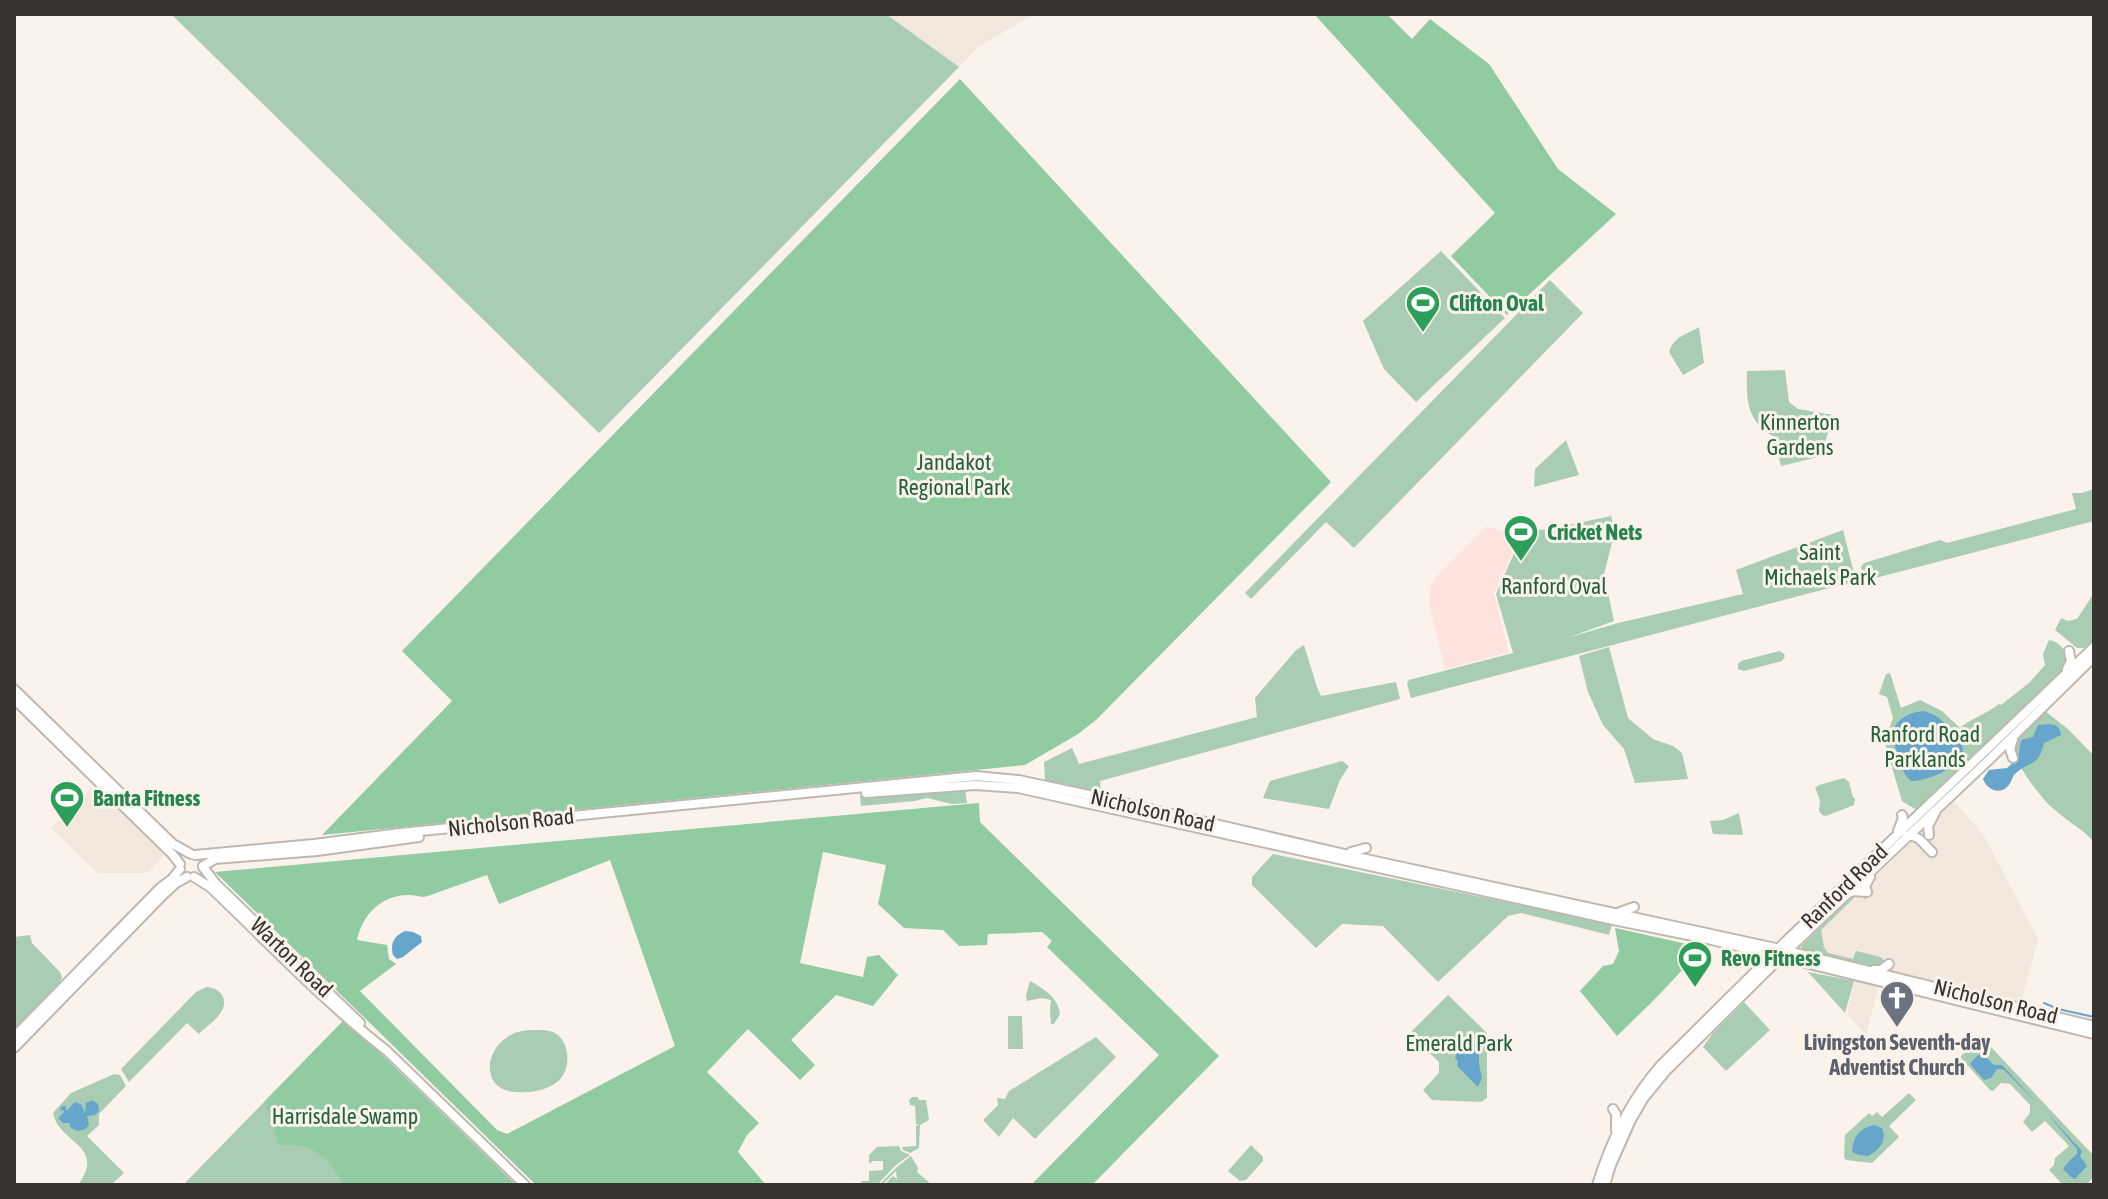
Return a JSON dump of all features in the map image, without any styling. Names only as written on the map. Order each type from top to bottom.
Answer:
[{"type":"main road","name":"Ranford Road","points":[[1605,1185],[1619,1146],[1643,1099],[1666,1071],[1772,966],[1787,940],[2094,647]]},
{"type":"main road","points":[[2063,677],[2070,663],[2069,651]]},
{"type":"main road","name":"Ranford Road","points":[[1597,1185],[1616,1132],[1647,1081],[1736,990],[1847,894],[1867,892],[1865,886],[1873,869],[1939,805],[1998,754],[2094,657]]},
{"type":"main road","points":[[14,689],[173,844],[201,859],[203,866],[200,874],[176,883],[164,894],[14,1048]]},
{"type":"main road","points":[[14,699],[172,854],[182,874],[191,877]]},
{"type":"main road","points":[[2013,758],[2010,749],[2015,734]]},
{"type":"main road","points":[[1998,754],[2001,737]]},
{"type":"main road","name":"Nicholson Road","points":[[193,854],[976,776],[1019,780],[1730,938],[1914,991],[2094,1034]]},
{"type":"main road","name":"Nicholson Road","points":[[203,866],[215,859],[842,795],[975,785],[1008,787],[1755,951],[1803,955],[2094,1026]]},
{"type":"main road","points":[[972,793],[979,788],[1008,787]]},
{"type":"main road","points":[[1929,835],[1928,826],[1939,805]]},
{"type":"main road","points":[[1897,836],[1902,815]]},
{"type":"main road","points":[[1907,836],[1920,839],[1932,852]]},
{"type":"main road","points":[[1342,853],[1366,848]]},
{"type":"main road","points":[[14,1037],[172,879],[185,856],[193,854]]},
{"type":"main road","name":"Warton Road","points":[[203,866],[216,884],[525,1185]]},
{"type":"main road","name":"Warton Road","points":[[191,877],[210,887],[324,997],[382,1047]]},
{"type":"main road","points":[[1615,912],[1634,907]]},
{"type":"main road","points":[[1803,955],[1800,948],[1802,942],[1827,919],[1830,911]]},
{"type":"main road","points":[[262,927],[267,942],[279,943]]},
{"type":"main road","points":[[1730,938],[1764,942],[1787,940]]},
{"type":"main road","points":[[1736,990],[1758,963],[1755,951]]},
{"type":"main road","points":[[1772,966],[1795,964],[1827,972],[1836,970]]},
{"type":"main road","points":[[1865,970],[1881,970],[1889,966],[1894,977]]},
{"type":"main road","points":[[48,1001],[62,982],[63,974]]},
{"type":"main road","points":[[1925,984],[1941,982],[1945,978]]},
{"type":"main road","points":[[2006,1003],[2019,1003],[2026,999]]},
{"type":"main road","points":[[1700,1050],[1709,1028]]},
{"type":"main road","points":[[1613,1109],[1616,1132]]},
{"type":"shaded area","points":[[886,14],[1034,14],[978,47],[959,67]]},
{"type":"shaded area","points":[[1487,526],[1520,534],[1494,594],[1509,652],[1445,669],[1429,603],[1431,586],[1437,576]]},
{"type":"shaded area","points":[[91,788],[97,788],[164,855],[147,873],[98,873],[51,828]]},
{"type":"shaded area","points":[[1954,801],[1984,836],[2038,939],[2021,1002],[1797,949],[1913,841],[1918,841],[1931,831],[1934,823]]},
{"type":"shaded area","points":[[1855,980],[1879,986],[1866,1035],[1847,1014]]},
{"type":"green space","points":[[171,14],[886,14],[959,67],[599,433]]},
{"type":"green space","points":[[1314,14],[1387,14],[1412,39],[1430,19],[1489,64],[1558,169],[1616,214],[1507,315],[1451,256],[1495,213]]},
{"type":"green space","name":"Jandakot Regional Park","points":[[960,79],[1331,482],[1096,720],[1025,765],[322,835],[452,701],[402,651]]},
{"type":"green space","points":[[1441,251],[1505,318],[1416,402],[1384,369],[1363,321]]},
{"type":"green space","points":[[1550,280],[1583,313],[1354,548],[1326,522],[1251,599],[1245,593]]},
{"type":"green space","points":[[1699,327],[1704,363],[1683,375],[1669,352],[1677,339]]},
{"type":"green space","name":"Kinnerton Gardens","points":[[1785,370],[1789,402],[1798,409],[1833,415],[1818,457],[1781,466],[1774,437],[1758,424],[1750,409],[1747,371]]},
{"type":"green space","points":[[1566,440],[1579,475],[1534,487],[1535,469]]},
{"type":"green space","points":[[2094,489],[2094,521],[1864,581],[1861,567],[1864,563],[1940,540],[1947,543],[2076,509],[2072,493]]},
{"type":"green space","points":[[1611,516],[1615,531],[1604,574],[1614,621],[1567,638],[1743,594],[1736,570],[1843,530],[1856,581],[1411,698],[1407,684],[1409,680],[1513,653],[1496,594],[1524,531],[1550,529]]},
{"type":"green space","points":[[2094,593],[2094,640],[2087,648],[2077,648],[2055,630],[2061,618],[2068,621],[2077,619]]},
{"type":"green space","name":"Ranford Road Parklands","points":[[2049,640],[2058,644],[2069,657],[2065,669],[1948,783],[1918,808],[1902,801],[1884,740],[1893,718],[1887,697],[1879,694],[1886,674],[1890,673],[1901,708],[1920,700],[1942,711],[1960,728],[2001,705],[2029,683],[2045,665],[2043,654]]},
{"type":"green space","points":[[1304,645],[1321,696],[1396,682],[1400,699],[1100,781],[1101,793],[1045,782],[1044,762],[1072,748],[1079,764],[1257,717],[1255,698],[1296,650]]},
{"type":"green space","points":[[1609,647],[1628,718],[1653,739],[1682,753],[1688,779],[1635,783],[1624,749],[1603,725],[1588,692],[1579,656]]},
{"type":"green space","points":[[1779,651],[1785,656],[1782,661],[1744,671],[1738,669],[1741,661]]},
{"type":"green space","points":[[2045,711],[2094,756],[2094,842],[2043,798],[2013,755],[2015,740]]},
{"type":"green space","points":[[1342,761],[1349,766],[1329,809],[1263,798],[1270,781]]},
{"type":"green space","points":[[1844,778],[1849,782],[1854,805],[1822,815],[1815,788]]},
{"type":"green space","points":[[965,789],[967,803],[952,804],[927,798],[861,806],[860,796]]},
{"type":"green space","points":[[979,803],[980,822],[1219,1056],[1092,1185],[1031,1185],[1159,1055],[1047,947],[1052,941],[1042,932],[988,934],[987,945],[959,946],[943,930],[904,928],[878,904],[886,865],[823,852],[800,963],[863,977],[867,957],[879,955],[898,975],[873,1006],[836,995],[791,1040],[815,1065],[800,1080],[748,1029],[707,1072],[759,1123],[747,1135],[738,1152],[766,1185],[536,1185],[215,872]],"holes":[[[610,860],[675,1046],[507,1134],[497,1130],[360,991],[396,964],[389,959],[387,945],[357,940],[360,931],[369,914],[390,898],[428,896],[487,875],[499,904]]]},
{"type":"green space","points":[[1739,813],[1743,835],[1713,834],[1710,821],[1723,820]]},
{"type":"green space","points":[[1273,854],[1612,924],[1609,935],[1521,913],[1508,916],[1438,982],[1383,926],[1342,924],[1316,948],[1252,885],[1252,877]]},
{"type":"green space","points":[[1857,892],[1864,895],[1866,900],[1858,894],[1821,930],[1824,947],[1828,953],[1853,959],[1856,951],[1881,957],[1884,961],[1880,968],[1803,951],[1801,946]]},
{"type":"green space","points":[[1615,928],[1696,946],[1700,951],[1617,1036],[1580,991],[1603,966],[1613,964],[1619,951]]},
{"type":"green space","points":[[30,935],[32,943],[62,978],[55,991],[14,1035],[14,937]]},
{"type":"green space","points":[[1808,972],[1854,981],[1845,1013]]},
{"type":"green space","points":[[1030,981],[1045,990],[1056,1003],[1060,1014],[1054,1024],[1051,1024],[1051,1000],[1027,1001]]},
{"type":"green space","points":[[207,987],[223,997],[223,1008],[217,1018],[199,1034],[187,1023],[129,1082],[121,1069],[196,992]]},
{"type":"green space","name":"Emerald Park","points":[[1448,995],[1487,1033],[1487,1098],[1481,1102],[1432,1100],[1423,1090],[1439,1073],[1439,1062],[1413,1037],[1412,1031]]},
{"type":"green space","points":[[1744,1002],[1770,1030],[1726,1071],[1703,1047]]},
{"type":"green space","points":[[1008,1016],[1022,1016],[1023,1049],[1008,1049]]},
{"type":"green space","name":"Harrisdale Swamp","points":[[345,1019],[516,1185],[183,1185]]},
{"type":"green space","name":"Harrisdale Swamp","points":[[345,1019],[516,1185],[344,1185],[332,1166],[318,1153],[290,1144],[278,1145],[265,1101]]},
{"type":"green space","points":[[520,1031],[554,1033],[563,1041],[567,1066],[561,1078],[553,1085],[532,1092],[504,1090],[492,1078],[490,1062],[493,1053],[509,1036]]},
{"type":"green space","points":[[1096,1037],[1116,1057],[1035,1139],[1013,1118],[999,1137],[983,1120],[998,1105],[997,1098],[1005,1099],[1009,1091]]},
{"type":"green space","points":[[1978,1039],[1990,1046],[2094,1156],[2094,1177],[2086,1185],[2063,1185],[2049,1170],[2055,1158],[2069,1146],[2045,1121],[2032,1132],[2023,1122],[2030,1113],[2030,1105],[2010,1084],[2001,1083],[1993,1091],[1990,1090],[1960,1057]]},
{"type":"green space","points":[[114,1074],[120,1075],[126,1086],[99,1114],[99,1125],[87,1136],[124,1173],[111,1185],[78,1185],[87,1161],[79,1146],[57,1123],[53,1113],[71,1093]]},
{"type":"green space","points":[[1909,1093],[1916,1100],[1889,1126],[1899,1137],[1872,1163],[1846,1160],[1845,1135],[1869,1113],[1872,1116],[1877,1112],[1882,1117]]},
{"type":"green space","points":[[912,1097],[926,1100],[929,1120],[920,1125],[919,1148],[910,1153],[902,1147],[916,1146],[916,1126],[919,1125],[916,1124],[915,1106],[910,1105]]},
{"type":"green space","points":[[1251,1145],[1263,1161],[1246,1180],[1240,1181],[1228,1171]]},
{"type":"green space","points":[[899,1146],[901,1151],[910,1155],[877,1185],[862,1184],[861,1181],[869,1181],[869,1171],[883,1170],[883,1161],[869,1164],[869,1155],[877,1147]]},
{"type":"green space","points":[[911,1156],[917,1172],[932,1185],[884,1185],[893,1176],[897,1179],[896,1171],[879,1185],[897,1167]]},
{"type":"water","points":[[1924,711],[1943,722],[1963,750],[1951,768],[1925,779],[1911,781],[1902,768],[1893,732],[1902,718]]},
{"type":"water","points":[[2038,725],[2058,727],[2061,735],[2044,743],[2036,761],[2019,770],[2005,789],[1997,791],[1987,786],[1983,779],[1989,770],[2007,768],[2018,758],[2021,740],[2033,737]]},
{"type":"water","points":[[405,931],[421,936],[422,942],[397,959],[393,955],[393,943]]},
{"type":"water","points":[[1469,1042],[1479,1045],[1482,1078],[1478,1087],[1457,1066],[1455,1058],[1457,1052]]},
{"type":"water","points":[[1980,1054],[1994,1065],[2002,1065],[2037,1103],[2003,1069],[1997,1069],[1991,1078],[1984,1080],[1970,1064]]},
{"type":"water","points":[[92,1100],[98,1104],[99,1111],[87,1116],[89,1124],[86,1129],[78,1131],[58,1118],[64,1112],[60,1111],[61,1107],[66,1106],[66,1111],[75,1102],[81,1104],[85,1113],[86,1103]]},
{"type":"water","points":[[2047,1113],[2082,1151],[2080,1156],[2087,1166],[2075,1179],[2063,1169],[2077,1154],[2077,1149]]},
{"type":"water","points":[[1874,1125],[1884,1132],[1879,1148],[1868,1156],[1852,1152],[1858,1134]]},
{"type":"waterway","points":[[2044,1003],[2094,1017]]},
{"type":"place","name":"Clifton Oval","points":[[1423,334]]},
{"type":"place","name":"Cricket Nets","points":[[1521,563]]},
{"type":"place","name":"Banta Fitness","points":[[67,829]]},
{"type":"place","name":"Revo Fitness","points":[[1695,989]]},
{"type":"place","name":"Livingston Seventh-day Adventist Church","points":[[1897,1029]]},
{"type":"park label","name":"Saint Michaels Park","points":[[1820,564]]},
{"type":"park label","name":"Ranford Oval","points":[[1554,586]]}]
